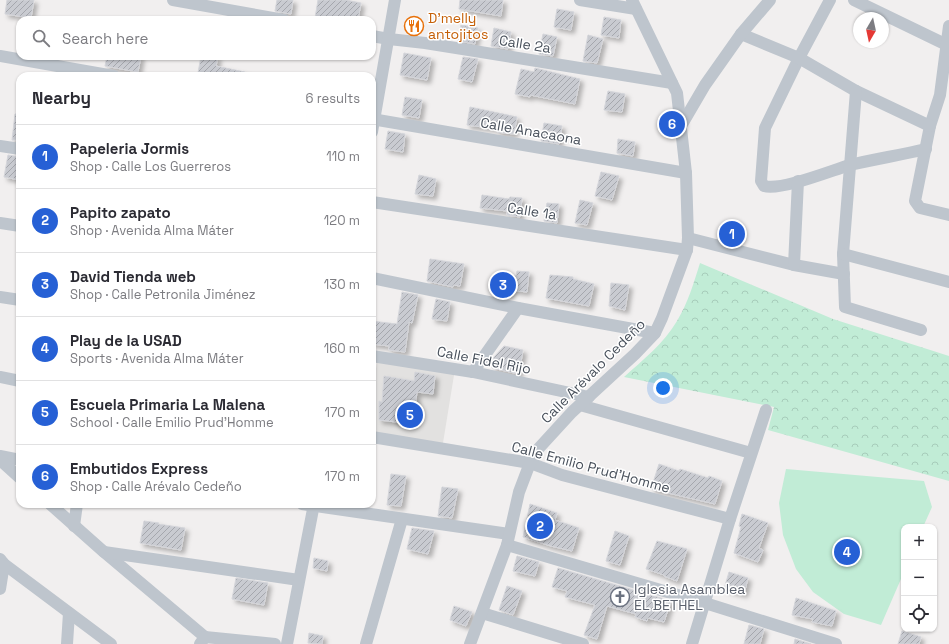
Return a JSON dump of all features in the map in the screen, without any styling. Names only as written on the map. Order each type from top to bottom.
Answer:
[{"type":"street","points":[[173,0],[262,16]]},
{"type":"street","points":[[376,104],[395,0]]},
{"type":"street","points":[[580,0],[634,4]]},
{"type":"street","points":[[830,0],[799,58],[765,128],[761,180],[764,186],[770,188],[850,165],[926,149]]},
{"type":"street","points":[[854,0],[948,45]]},
{"type":"street","points":[[681,126],[705,85],[766,2]]},
{"type":"street","name":"Calle Arévalo Cedeño","points":[[470,644],[508,540],[519,492],[530,463],[539,448],[572,412],[635,354],[655,333],[662,318],[688,244],[686,173],[677,93],[634,4]]},
{"type":"street","points":[[949,26],[948,45],[940,95],[930,126],[915,201],[920,208],[949,215]]},
{"type":"street","points":[[741,34],[799,58],[856,91],[930,126]]},
{"type":"street","name":"Calle 2a","points":[[376,37],[426,43],[672,84]]},
{"type":"street","points":[[0,56],[16,59]]},
{"type":"street","points":[[20,60],[80,72]]},
{"type":"street","points":[[856,91],[843,254],[845,307],[920,330]]},
{"type":"street","name":"Calle Anacaona","points":[[376,120],[686,173]]},
{"type":"street","points":[[0,146],[16,148]]},
{"type":"street","points":[[794,265],[798,181]]},
{"type":"street","name":"Calle 1a","points":[[376,203],[688,244],[844,274]]},
{"type":"street","points":[[0,223],[16,225]]},
{"type":"street","points":[[843,254],[949,282]]},
{"type":"street","points":[[376,279],[518,308],[655,333]]},
{"type":"street","points":[[0,297],[16,299]]},
{"type":"street","points":[[473,372],[518,308]]},
{"type":"street","name":"Calle Fidel Rijo","points":[[376,357],[473,372],[585,401],[751,453]]},
{"type":"street","points":[[0,378],[16,380]]},
{"type":"street","points":[[692,644],[730,519],[766,410]]},
{"type":"street","name":"Calle Emilio Prud'Homme","points":[[376,438],[530,463],[562,475],[730,519]]},
{"type":"street","points":[[0,456],[16,459]]},
{"type":"street","points":[[0,460],[16,474]]},
{"type":"street","points":[[54,508],[202,640],[275,644]]},
{"type":"street","points":[[74,526],[76,508]]},
{"type":"street","points":[[287,644],[299,580],[310,508]]},
{"type":"street","points":[[330,508],[402,519],[508,540],[836,644]]},
{"type":"street","points":[[366,644],[402,519]]},
{"type":"street","points":[[104,552],[299,580]]},
{"type":"street","points":[[0,588],[2,562]]},
{"type":"street","points":[[2,562],[69,614],[111,644]]},
{"type":"street","points":[[482,613],[583,644]]},
{"type":"street","points":[[67,644],[69,614]]},
{"type":"shaded area","points":[[378,357],[455,369],[442,449],[376,438],[376,369]]},
{"type":"green space","points":[[700,263],[833,319],[949,356],[949,481],[768,430],[774,407],[624,377],[653,351],[672,329],[688,300]]},
{"type":"green space","points":[[786,469],[924,481],[932,507],[924,524],[901,524],[901,579],[881,625],[844,614],[813,592],[796,569],[783,535],[779,503]]},
{"type":"building","points":[[7,0],[34,0],[31,16],[5,14]]},
{"type":"building","points":[[277,0],[293,0],[291,14],[275,11]]},
{"type":"building","points":[[318,0],[346,0],[361,3],[359,16],[315,16]]},
{"type":"building","points":[[460,0],[503,0],[501,16],[459,9]]},
{"type":"building","points":[[557,9],[574,12],[571,30],[554,27]]},
{"type":"building","points":[[604,17],[621,20],[619,38],[601,35]]},
{"type":"building","points":[[461,25],[478,28],[475,44],[458,41]]},
{"type":"building","points":[[494,28],[511,32],[508,49],[491,46]]},
{"type":"building","points":[[543,34],[557,37],[553,56],[539,54]]},
{"type":"building","points":[[588,35],[603,39],[597,63],[583,61]]},
{"type":"building","points":[[404,53],[431,58],[427,80],[400,75]]},
{"type":"building","points":[[463,57],[478,59],[472,82],[458,79]]},
{"type":"building","points":[[106,60],[140,60],[138,72],[105,66]]},
{"type":"building","points":[[200,60],[217,60],[216,66],[245,72],[198,72]]},
{"type":"building","points":[[535,68],[580,79],[575,104],[530,95],[530,97],[515,94],[521,69],[534,72]]},
{"type":"building","points":[[608,91],[625,94],[622,112],[604,110]]},
{"type":"building","points":[[405,97],[422,100],[419,118],[402,115]]},
{"type":"building","points":[[470,107],[517,117],[514,134],[497,132],[498,129],[467,125]]},
{"type":"building","points":[[15,114],[16,114],[16,140],[12,140]]},
{"type":"building","points":[[544,123],[562,126],[559,144],[541,141]]},
{"type":"building","points":[[388,131],[405,134],[403,152],[385,149]]},
{"type":"building","points":[[618,139],[635,142],[633,156],[617,153]]},
{"type":"building","points":[[8,155],[16,156],[16,179],[4,177]]},
{"type":"building","points":[[601,172],[619,176],[612,200],[595,196]]},
{"type":"building","points":[[419,175],[436,179],[433,196],[415,194]]},
{"type":"building","points":[[482,195],[509,199],[510,197],[522,198],[520,217],[507,215],[507,211],[480,208]]},
{"type":"building","points":[[580,200],[593,203],[587,225],[575,223]]},
{"type":"building","points":[[547,203],[559,204],[557,223],[544,221]]},
{"type":"building","points":[[430,259],[464,264],[460,286],[453,285],[453,287],[427,281]]},
{"type":"building","points":[[517,271],[529,272],[527,292],[511,290],[510,295],[496,293],[499,272],[516,276]]},
{"type":"building","points":[[550,275],[573,277],[573,279],[594,284],[589,306],[546,298]]},
{"type":"building","points":[[611,283],[629,285],[625,310],[609,306]]},
{"type":"building","points":[[402,292],[418,295],[412,323],[409,322],[405,352],[389,350],[389,346],[376,344],[376,321],[397,324]]},
{"type":"building","points":[[436,299],[450,302],[447,321],[432,319]]},
{"type":"building","points":[[504,346],[523,350],[519,374],[492,368],[494,357]]},
{"type":"building","points":[[415,372],[435,376],[433,394],[417,392],[413,424],[379,420],[379,401],[382,402],[384,376],[414,381]]},
{"type":"building","points":[[659,464],[679,471],[680,469],[708,478],[709,476],[722,481],[715,504],[651,489]]},
{"type":"building","points":[[391,474],[406,476],[401,506],[387,505]]},
{"type":"building","points":[[442,487],[458,489],[452,518],[438,516]]},
{"type":"building","points":[[530,504],[557,513],[555,520],[579,528],[572,551],[523,537]]},
{"type":"building","points":[[742,514],[768,523],[759,548],[763,550],[758,562],[734,553],[741,527],[739,526]]},
{"type":"building","points":[[144,521],[185,528],[181,550],[140,543]]},
{"type":"building","points":[[412,528],[434,531],[428,554],[407,549]]},
{"type":"building","points":[[615,531],[629,536],[620,565],[606,561]]},
{"type":"building","points":[[657,541],[687,549],[677,581],[646,569]]},
{"type":"building","points":[[517,556],[539,562],[535,576],[513,571]]},
{"type":"building","points":[[314,558],[328,561],[327,571],[313,568]]},
{"type":"building","points":[[558,568],[671,601],[664,622],[648,618],[647,621],[635,617],[636,614],[607,606],[597,639],[584,635],[595,605],[565,597],[567,591],[552,587]]},
{"type":"building","points":[[729,572],[748,578],[744,594],[724,589]]},
{"type":"building","points":[[236,578],[268,583],[264,605],[232,599]]},
{"type":"building","points":[[507,586],[522,591],[513,615],[499,610]]},
{"type":"building","points":[[796,598],[836,611],[832,626],[812,622],[813,619],[792,615]]},
{"type":"building","points":[[454,606],[472,612],[466,626],[450,620]]},
{"type":"building","points":[[749,625],[764,629],[760,644],[744,644]]},
{"type":"building","points":[[902,632],[921,637],[919,644],[898,644]]},
{"type":"building","points":[[309,633],[323,636],[322,644],[308,643]]},
{"type":"building","points":[[795,639],[811,644],[794,644]]},
{"type":"place","name":"D’melly antojitos","points":[[414,26]]},
{"type":"place","name":"Embutidos Express","points":[[672,124]]},
{"type":"place","name":"Papeleria Jormis","points":[[732,234]]},
{"type":"place","name":"David Tienda web","points":[[503,285]]},
{"type":"place","name":"Escuela Primaria La Malena","points":[[410,415]]},
{"type":"place","name":"Papito zapato","points":[[540,526]]},
{"type":"place","name":"Play de la USAD","points":[[847,552]]},
{"type":"place","name":"Iglesia Asamblea EL BETHEL","points":[[620,597]]}]
